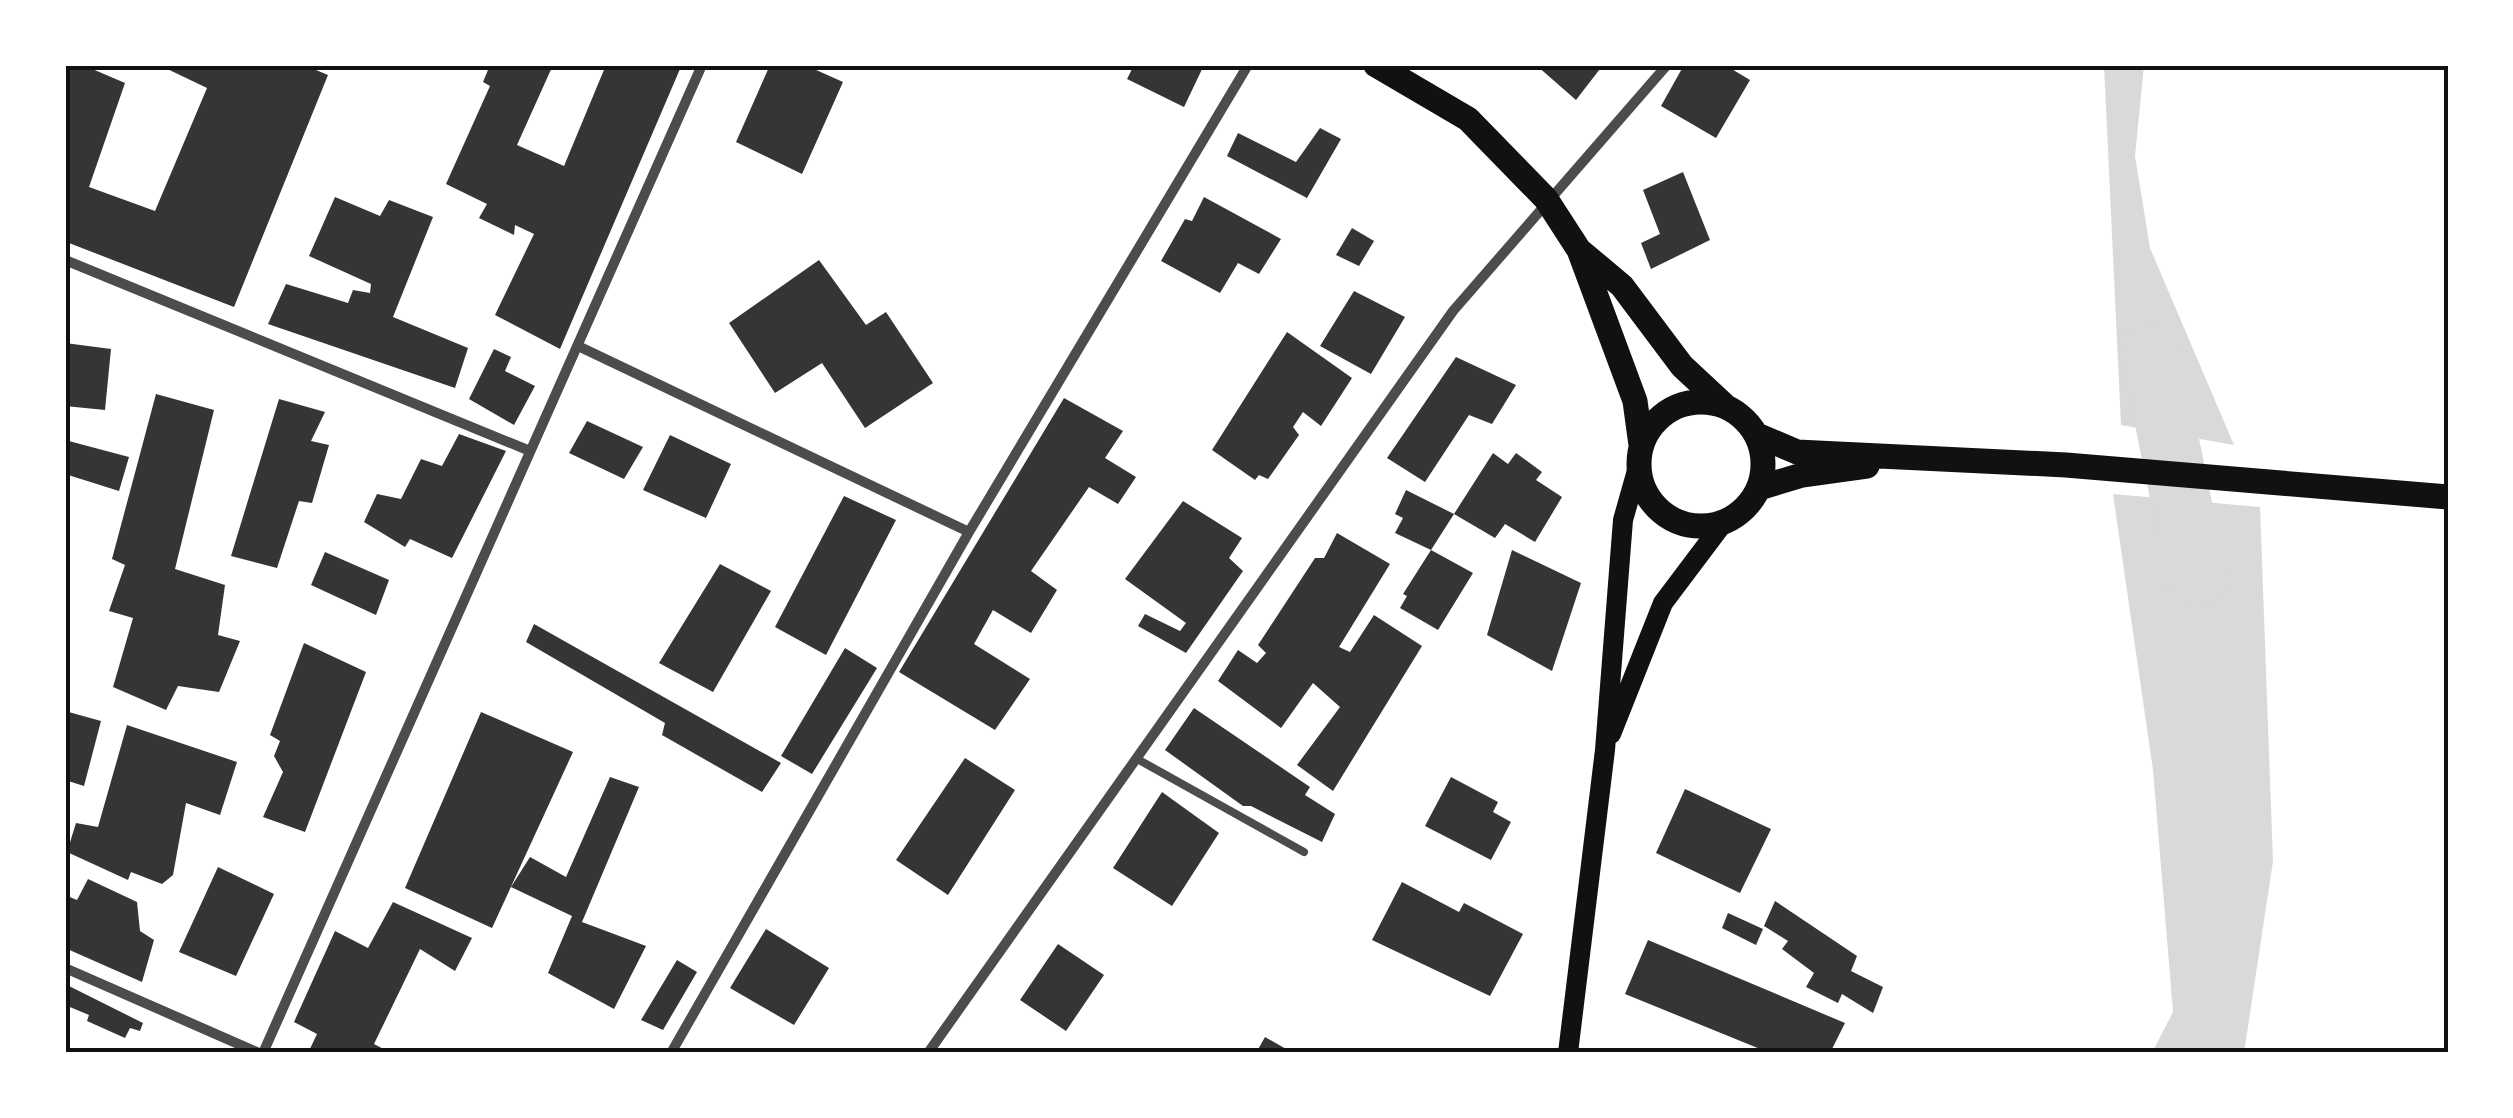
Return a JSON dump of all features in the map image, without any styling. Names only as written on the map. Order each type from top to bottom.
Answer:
[{"type":"main road","points":[[1376,65],[1468,118],[1546,199],[1579,250],[1634,400],[1640,456],[1652,504],[1667,517],[1705,527],[1739,514],[1759,488],[1763,452],[1757,435],[1744,418],[1725,406],[1682,366],[1622,286],[1579,250]]},
{"type":"main road","points":[[1568,1053],[1605,750],[1622,520],[1650,426],[1684,403],[1725,406]]},
{"type":"main road","points":[[1757,435],[1797,452],[2066,465],[2448,498]]},
{"type":"main road","points":[[1759,488],[1802,475],[1926,457]]},
{"type":"main road","points":[[1605,750],[1663,602],[1724,522]]},
{"type":"street","points":[[65,968],[261,1053],[702,65]]},
{"type":"street","points":[[672,1053],[969,532],[1248,65]]},
{"type":"street","points":[[928,1053],[1139,760],[1453,311],[1546,199],[1593,153],[1666,65]]},
{"type":"street","points":[[65,260],[530,451]]},
{"type":"street","points":[[578,346],[969,532]]},
{"type":"lane","points":[[1139,760],[1304,852]]},
{"type":"shaded area","points":[[2104,65],[2144,65],[2135,156],[2150,248],[2234,445],[2121,425]]},
{"type":"shaded area","points":[[2113,494],[2260,507],[2273,861],[2244,1053],[2152,1053],[2173,1012],[2153,770]]},
{"type":"building","points":[[65,65],[83,65],[125,83],[89,187],[155,211],[207,88],[159,65],[304,65],[328,75],[234,307],[69,243],[65,255]]},
{"type":"building","points":[[490,65],[553,65],[517,145],[564,166],[606,65],[680,69],[560,349],[495,315],[534,234],[515,225],[514,235],[479,218],[487,204],[446,184],[490,86],[483,82]]},
{"type":"building","points":[[770,65],[805,65],[843,82],[802,174],[736,142]]},
{"type":"building","points":[[1124,65],[1204,65],[1184,107],[1127,79],[1132,69]]},
{"type":"building","points":[[1536,65],[1603,65],[1576,100]]},
{"type":"building","points":[[1684,65],[1725,65],[1750,80],[1716,138],[1661,106]]},
{"type":"building","points":[[1320,128],[1341,139],[1307,198],[1227,156],[1238,133],[1296,162]]},
{"type":"building","points":[[1683,172],[1710,240],[1651,269],[1641,243],[1660,234],[1643,190]]},
{"type":"building","points":[[335,197],[380,216],[389,200],[433,217],[393,317],[468,348],[455,388],[268,324],[286,284],[348,303],[353,290],[370,293],[371,284],[309,256]]},
{"type":"building","points":[[1204,197],[1281,239],[1259,274],[1238,263],[1220,293],[1161,261],[1185,219],[1192,221]]},
{"type":"building","points":[[1352,228],[1374,241],[1359,266],[1336,255]]},
{"type":"building","points":[[819,260],[866,325],[886,312],[933,383],[865,428],[822,363],[775,393],[729,323]]},
{"type":"building","points":[[1354,291],[1405,317],[1371,374],[1320,346]]},
{"type":"building","points":[[1287,332],[1352,378],[1321,426],[1303,412],[1293,427],[1299,435],[1268,479],[1259,475],[1255,480],[1212,450]]},
{"type":"building","points":[[65,343],[111,349],[105,410],[65,406]]},
{"type":"building","points":[[494,349],[511,357],[505,371],[535,386],[514,425],[469,399]]},
{"type":"building","points":[[1456,357],[1516,385],[1492,424],[1469,415],[1425,482],[1387,458]]},
{"type":"building","points":[[156,394],[214,410],[175,569],[225,585],[218,635],[240,641],[219,692],[178,686],[166,710],[113,687],[133,618],[109,611],[125,565],[112,559]]},
{"type":"building","points":[[1064,398],[1123,431],[1105,458],[1136,477],[1118,504],[1089,487],[1031,571],[1057,590],[1031,633],[993,610],[974,644],[1030,679],[995,730],[899,672]]},
{"type":"building","points":[[279,399],[325,412],[311,441],[329,445],[312,503],[299,501],[277,568],[231,556]]},
{"type":"building","points":[[587,421],[643,447],[624,479],[569,453]]},
{"type":"building","points":[[459,434],[506,451],[452,558],[410,539],[405,547],[364,522],[377,494],[401,499],[421,459],[442,466]]},
{"type":"building","points":[[670,435],[731,464],[706,518],[643,490]]},
{"type":"building","points":[[65,440],[129,457],[119,491],[65,474]]},
{"type":"building","points":[[1493,453],[1508,464],[1516,453],[1542,472],[1536,480],[1562,497],[1535,542],[1505,524],[1495,538],[1454,514]]},
{"type":"building","points":[[1406,490],[1454,514],[1431,550],[1395,533],[1403,518],[1395,514]]},
{"type":"building","points":[[844,496],[896,520],[826,655],[775,627]]},
{"type":"building","points":[[1183,501],[1242,538],[1229,558],[1243,571],[1186,653],[1138,626],[1145,614],[1180,631],[1186,623],[1125,579]]},
{"type":"building","points":[[1337,533],[1390,564],[1339,647],[1350,652],[1374,615],[1422,646],[1333,791],[1297,765],[1340,707],[1313,683],[1281,728],[1218,681],[1238,650],[1257,663],[1266,653],[1258,645],[1315,558],[1324,558]]},
{"type":"building","points":[[1431,550],[1473,573],[1438,630],[1400,608],[1407,596],[1403,594]]},
{"type":"building","points":[[1512,550],[1581,583],[1552,671],[1487,635]]},
{"type":"building","points":[[325,552],[389,580],[376,615],[311,585]]},
{"type":"building","points":[[720,564],[771,591],[713,692],[659,663]]},
{"type":"building","points":[[534,624],[781,763],[762,792],[662,735],[665,723],[526,642]]},
{"type":"building","points":[[304,643],[366,672],[305,832],[263,817],[283,772],[274,756],[280,741],[270,735]]},
{"type":"building","points":[[845,648],[877,668],[812,774],[781,756]]},
{"type":"building","points":[[1194,708],[1310,787],[1305,795],[1335,814],[1322,842],[1251,806],[1243,806],[1165,750]]},
{"type":"building","points":[[65,711],[101,721],[84,786],[65,780]]},
{"type":"building","points":[[481,712],[573,752],[492,928],[405,888]]},
{"type":"building","points":[[127,725],[237,762],[220,815],[186,803],[173,875],[162,884],[131,872],[128,880],[67,852],[76,823],[98,827]]},
{"type":"building","points":[[965,758],[1015,790],[948,895],[896,860]]},
{"type":"building","points":[[610,777],[639,787],[582,922],[646,946],[614,1009],[548,973],[572,916],[511,887],[530,857],[566,877]]},
{"type":"building","points":[[1451,777],[1498,802],[1493,812],[1511,822],[1491,860],[1425,826]]},
{"type":"building","points":[[1685,789],[1771,829],[1740,893],[1656,853]]},
{"type":"building","points":[[1162,792],[1219,833],[1172,906],[1113,868]]},
{"type":"building","points":[[218,867],[274,894],[236,976],[179,952]]},
{"type":"building","points":[[88,879],[137,902],[140,931],[154,940],[142,982],[65,948],[65,895],[77,900]]},
{"type":"building","points":[[1402,882],[1459,912],[1464,903],[1523,934],[1490,996],[1372,940]]},
{"type":"building","points":[[1775,901],[1857,956],[1851,971],[1883,987],[1873,1013],[1842,994],[1838,1003],[1806,987],[1814,973],[1782,949],[1788,941],[1764,926]]},
{"type":"building","points":[[393,902],[472,938],[455,971],[420,949],[374,1044],[391,1053],[308,1053],[317,1034],[294,1022],[335,931],[368,948]]},
{"type":"building","points":[[1728,913],[1763,929],[1756,945],[1722,928]]},
{"type":"building","points":[[766,929],[829,968],[794,1025],[730,988]]},
{"type":"building","points":[[1648,940],[1845,1023],[1830,1053],[1770,1053],[1625,994]]},
{"type":"building","points":[[1058,944],[1104,975],[1066,1031],[1020,1000]]},
{"type":"building","points":[[677,960],[697,972],[663,1030],[641,1020]]},
{"type":"building","points":[[65,984],[143,1023],[140,1031],[130,1028],[125,1038],[87,1021],[89,1015],[65,1005]]},
{"type":"building","points":[[1265,1037],[1293,1053],[1256,1053]]},
{"type":"waterway","points":[[2151,354],[2197,578]]}]
